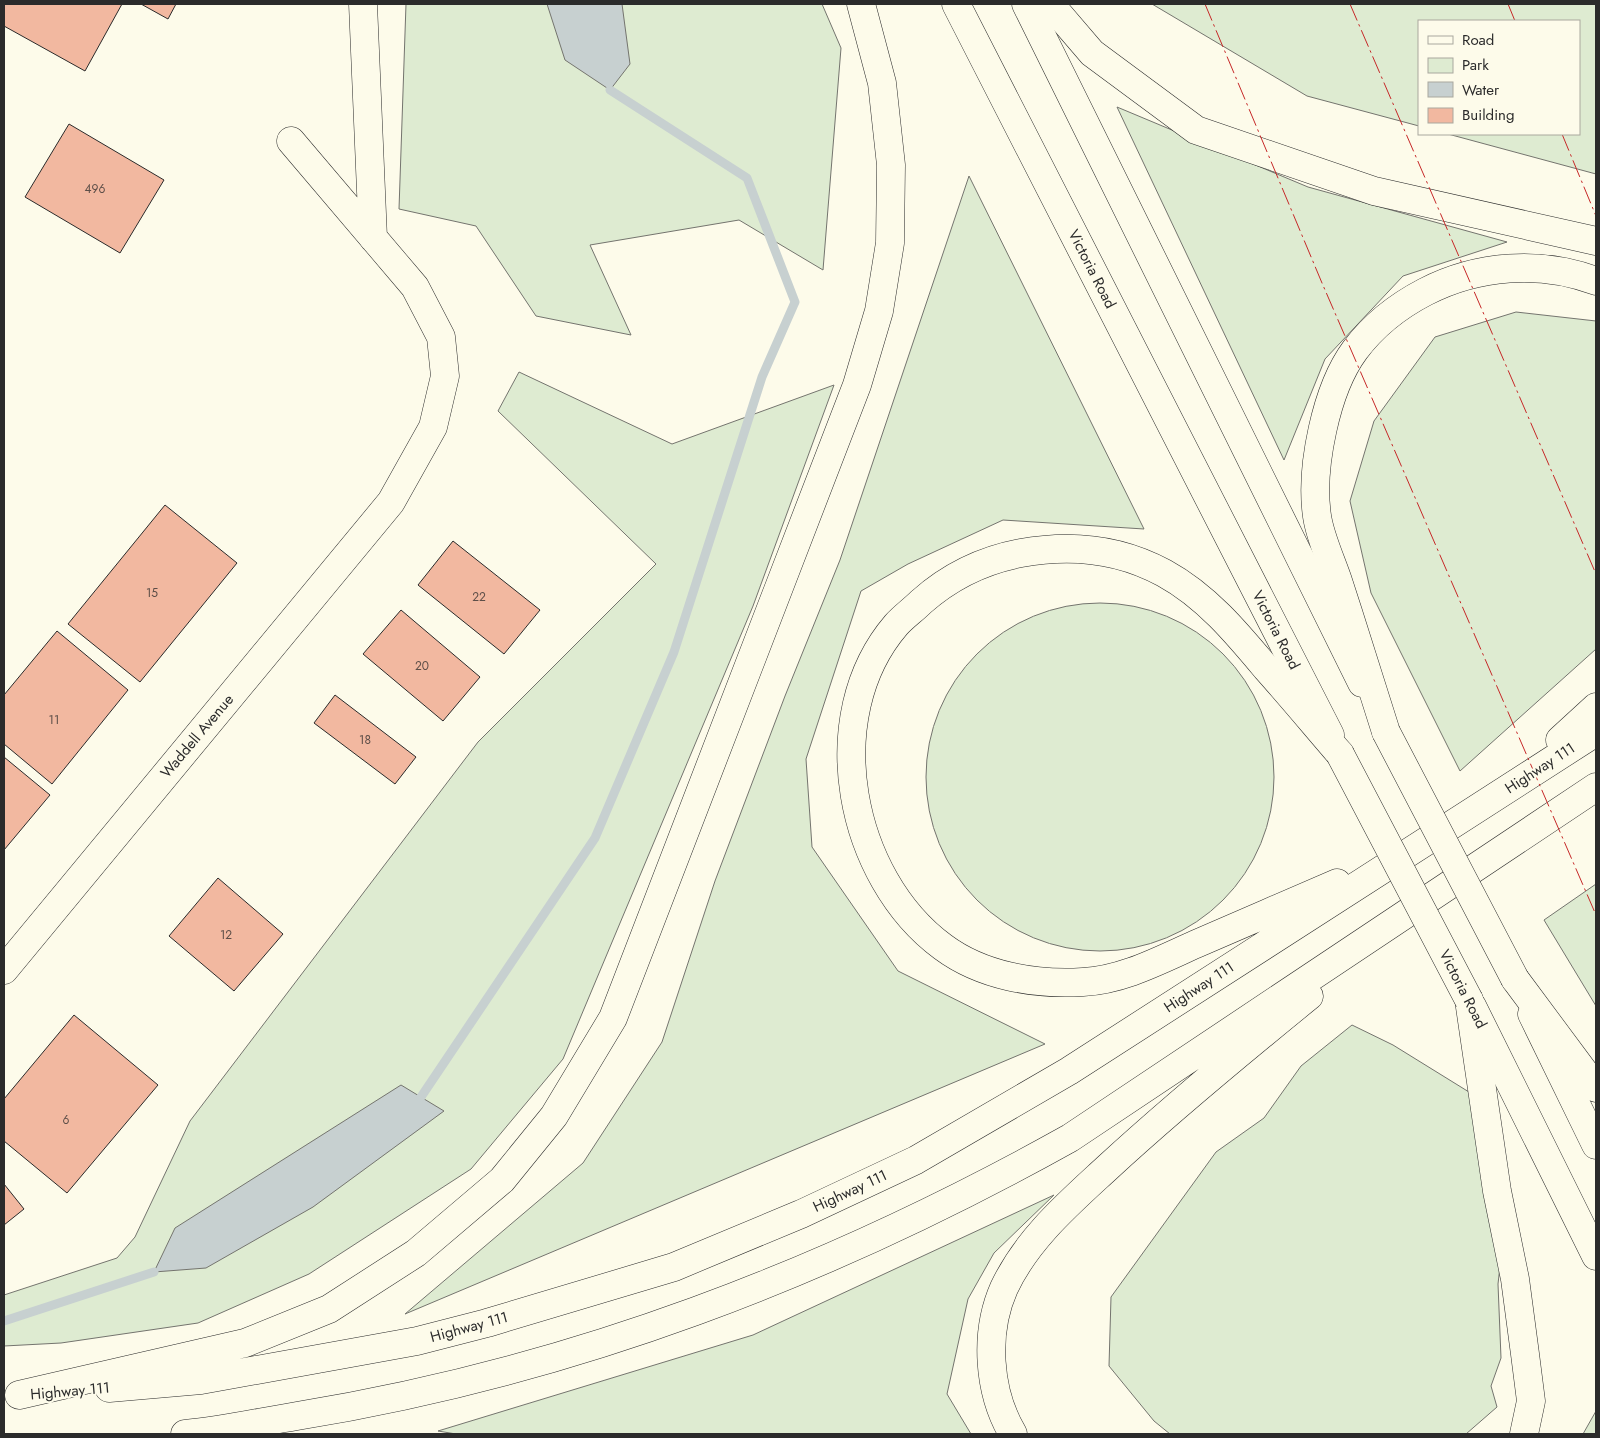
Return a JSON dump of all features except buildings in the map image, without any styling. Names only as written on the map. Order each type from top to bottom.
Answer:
[{"type":"main road","points":[[363,4],[373,238]]},
{"type":"main road","points":[[11,1396],[246,1343],[329,1309],[416,1253],[502,1180],[554,1116],[613,1018],[857,385],[879,311],[890,243],[891,166],[882,83],[861,4]]},
{"type":"main road","name":"Victoria Road","points":[[956,4],[1340,754],[1469,1000],[1596,1256]]},
{"type":"main road","points":[[1026,4],[1386,732],[1515,979],[1596,1145]]},
{"type":"main road","points":[[1050,4],[1092,53],[1196,130],[1374,191],[1596,242]]},
{"type":"main road","name":"Waddell Avenue","points":[[4,970],[391,502],[433,427],[445,376],[441,337],[415,287],[291,141]]},
{"type":"main road","points":[[1386,732],[1317,517],[1315,478],[1322,429],[1335,389],[1355,350],[1379,324],[1406,302],[1440,284],[1474,273],[1513,267],[1549,270],[1596,281]]},
{"type":"main road","points":[[1340,754],[1226,620],[1194,592],[1163,572],[1118,554],[1075,548],[1037,550],[998,557],[960,574],[934,591],[896,625],[872,661],[860,698],[853,729],[851,769],[864,834],[876,866],[895,900],[943,947],[975,965],[1006,976],[1045,982],[1086,982],[1131,973],[1416,848]]},
{"type":"main road","points":[[1503,792],[1596,707]]},
{"type":"main road","name":"Highway 111","points":[[11,1396],[202,1380],[417,1341],[487,1323],[674,1266],[801,1214],[916,1160],[1069,1072],[1596,732]]},
{"type":"main road","points":[[185,1434],[379,1403],[487,1377],[631,1335],[716,1305],[810,1266],[992,1181],[1070,1138],[1364,941],[1584,799],[1596,787]]},
{"type":"main road","points":[[1013,1434],[998,1398],[993,1372],[994,1320],[1003,1290],[1014,1268],[1032,1242],[1056,1215],[1154,1124],[1323,984],[1364,941]]},
{"type":"main road","points":[[1515,979],[1596,1088]]},
{"type":"main road","points":[[1469,1000],[1497,1191],[1515,1279],[1531,1401],[1524,1434]]},
{"type":"green space","points":[[406,4],[822,4],[841,48],[823,270],[739,220],[590,245],[631,335],[536,316],[476,226],[399,209]]},
{"type":"green space","points":[[1152,4],[1596,4],[1596,174],[1452,135],[1580,135],[1580,20],[1418,20],[1418,126],[1307,96]]},
{"type":"green space","points":[[1117,107],[1308,187],[1507,242],[1403,276],[1325,359],[1284,460]]},
{"type":"green space","points":[[969,176],[1144,529],[1003,520],[908,564],[861,591],[806,759],[812,847],[898,971],[1045,1044],[405,1314],[583,1163],[662,1042],[715,881],[785,696],[840,560]]},
{"type":"green space","points":[[1516,312],[1596,321],[1596,649],[1460,771],[1371,593],[1350,501],[1374,421],[1435,337]]},
{"type":"green space","points":[[519,372],[672,444],[834,385],[753,606],[563,1059],[471,1169],[309,1274],[198,1323],[61,1343],[4,1346],[4,1295],[117,1258],[135,1237],[190,1121],[478,742],[656,564],[498,411]]},
{"type":"green space","points":[[1100,603],[1134,607],[1167,616],[1197,632],[1223,654],[1245,680],[1261,710],[1270,743],[1274,777],[1270,811],[1261,844],[1245,874],[1223,900],[1197,922],[1167,938],[1134,947],[1100,951],[1066,947],[1033,938],[1003,922],[977,900],[955,874],[939,844],[930,811],[926,777],[930,743],[939,710],[955,680],[977,654],[1003,632],[1033,616],[1066,607]]},
{"type":"green space","points":[[1596,884],[1596,1006],[1544,920]]},
{"type":"green space","points":[[1352,1025],[1393,1045],[1469,1092],[1504,1231],[1498,1284],[1501,1358],[1491,1386],[1497,1407],[1466,1434],[1170,1434],[1154,1421],[1109,1366],[1111,1297],[1216,1152],[1264,1118],[1301,1066]]},
{"type":"green space","points":[[1054,1195],[994,1253],[968,1299],[947,1394],[971,1434],[456,1434],[438,1431],[753,1335]]},
{"type":"green space","points":[[1596,1411],[1596,1434],[1583,1434]]},
{"type":"water","points":[[547,4],[622,4],[630,64],[610,90],[565,60]]},
{"type":"water","points":[[401,1085],[444,1111],[313,1207],[206,1268],[154,1272],[175,1228]]},
{"type":"waterway","points":[[421,1097],[595,838],[674,652],[762,377],[795,302],[747,178],[610,90]]},
{"type":"waterway","points":[[4,1321],[154,1272]]},
{"type":"power","points":[[1205,4],[1322,283],[1596,915]]},
{"type":"power","points":[[1350,4],[1596,574]]},
{"type":"power","points":[[1508,4],[1515,20]]},
{"type":"power","points":[[1562,135],[1596,216]]}]
